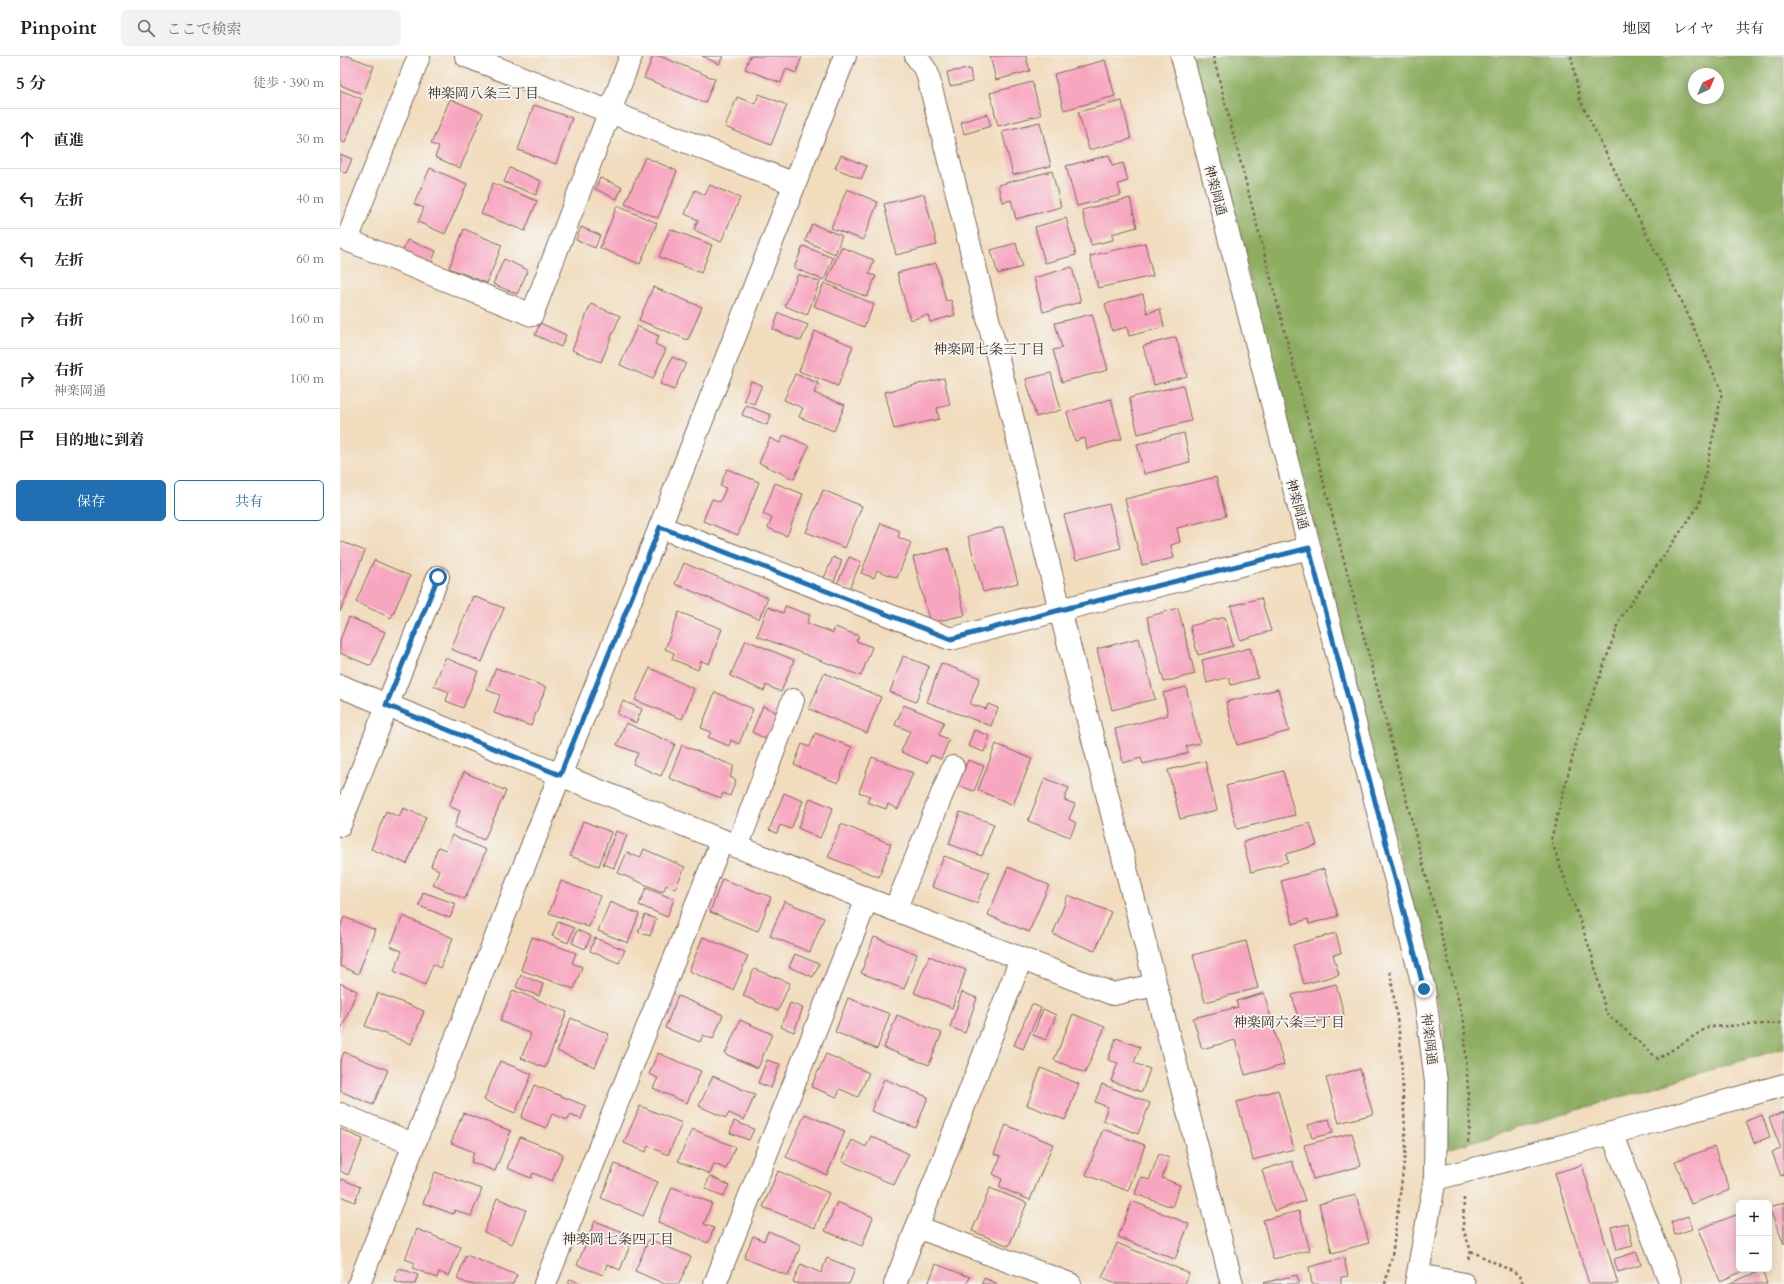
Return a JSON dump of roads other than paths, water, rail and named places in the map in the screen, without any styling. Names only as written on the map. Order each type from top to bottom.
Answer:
[{"type":"street","points":[[419,56],[347,240],[532,315],[631,56]]},
{"type":"street","points":[[466,56],[795,184]]},
{"type":"street","points":[[359,1284],[560,775],[660,527],[845,56]]},
{"type":"street","points":[[916,56],[927,72],[1060,610],[1232,1284]]},
{"type":"street","name":"神楽岡通","points":[[1182,56],[1424,989],[1436,1082],[1436,1179],[1418,1280]]},
{"type":"street","points":[[660,527],[951,639],[1060,610],[1309,548]]},
{"type":"street","points":[[340,825],[386,705],[438,577]]},
{"type":"street","points":[[340,686],[867,899],[1113,994],[1155,985]]},
{"type":"street","points":[[545,1284],[729,843],[793,700]]},
{"type":"street","points":[[895,910],[953,767]]},
{"type":"street","points":[[715,1284],[867,899]]},
{"type":"street","points":[[894,1284],[1021,959]]},
{"type":"street","points":[[1436,1179],[1612,1133],[1784,1085]]},
{"type":"street","points":[[340,1114],[414,1144]]},
{"type":"street","points":[[1612,1133],[1671,1284]]},
{"type":"street","points":[[917,1227],[1070,1284]]},
{"type":"street","points":[[1418,1280],[1464,1284]]},
{"type":"district","name":"神楽岡八条三丁目","points":[[483,93]]},
{"type":"district","name":"神楽岡七条三丁目","points":[[989,349]]},
{"type":"district","name":"神楽岡六条三丁目","points":[[1289,1022]]},
{"type":"district","name":"神楽岡七条四丁目","points":[[618,1239]]}]
